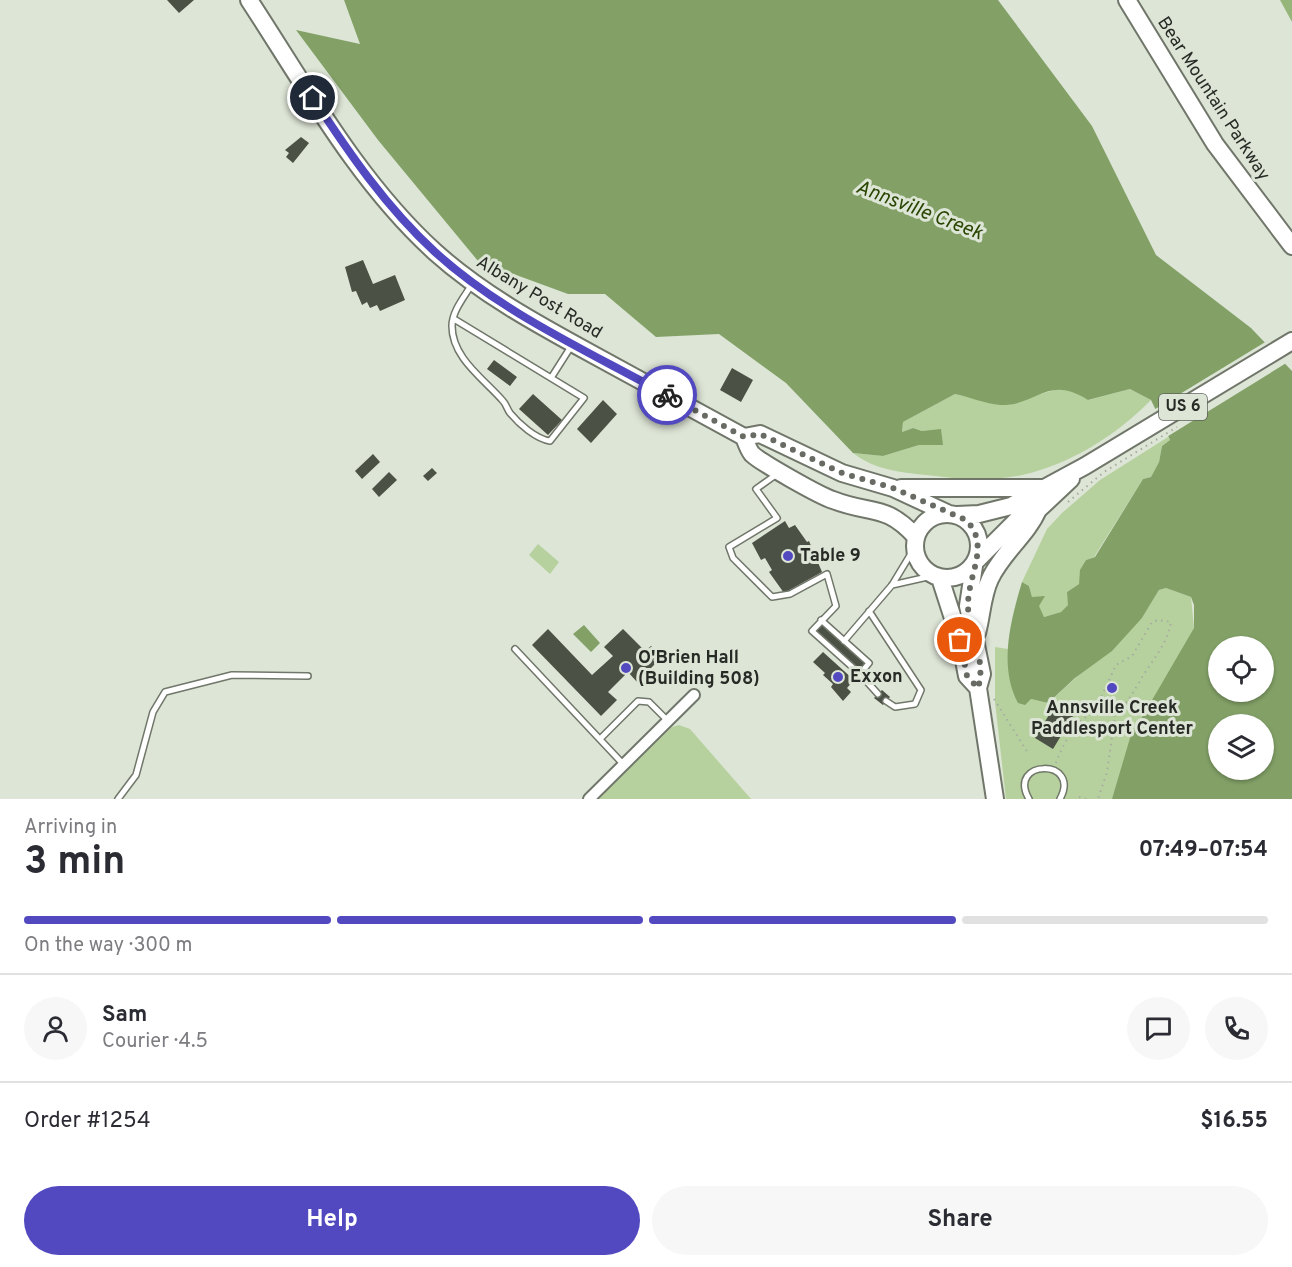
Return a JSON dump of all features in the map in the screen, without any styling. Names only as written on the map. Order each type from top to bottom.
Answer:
[{"type":"highway","name":"Albany Post Road","points":[[249,0],[342,142],[376,188],[415,232],[473,282],[522,315],[744,437],[753,454],[832,500],[888,513],[902,521],[915,542]]},
{"type":"highway","name":"Bear Mountain Parkway","points":[[1127,0],[1209,135],[1292,246]]},
{"type":"highway","name":"US 6","points":[[915,542],[927,521],[952,514],[979,514],[1011,506],[1091,463],[1292,341]]},
{"type":"highway","name":"Albany Post Road","points":[[744,437],[760,434],[842,473],[893,488],[952,514]]},
{"type":"highway","name":"US 6","points":[[976,637],[989,580],[1018,537],[1033,521],[1038,510],[1091,463]]},
{"type":"highway","name":"US 6","points":[[893,488],[1041,488]]},
{"type":"highway","name":"US 6","points":[[985,691],[967,676],[960,640],[936,577],[962,576],[1025,512],[1038,510]]},
{"type":"highway","points":[[952,514],[974,528],[978,538],[975,563]]},
{"type":"highway","points":[[915,542],[922,566],[936,577]]},
{"type":"highway","name":"US 6","points":[[975,563],[968,606],[985,691],[995,799]]},
{"type":"street","points":[[589,799],[694,695]]},
{"type":"lane","points":[[454,319],[584,398],[550,441],[540,440],[509,412],[505,403],[465,361],[456,340],[454,319],[473,282]]},
{"type":"lane","points":[[551,378],[573,343]]},
{"type":"lane","points":[[782,471],[756,489],[777,518],[729,546],[733,558],[772,597],[790,594],[826,574],[836,606],[812,631],[842,656],[878,694]]},
{"type":"lane","points":[[844,641],[892,585],[915,542]]},
{"type":"lane","points":[[892,585],[936,577]]},
{"type":"lane","points":[[869,611],[921,690],[915,704],[895,707],[886,701]]},
{"type":"lane","points":[[821,620],[869,663],[860,674]]},
{"type":"lane","points":[[515,649],[624,765]]},
{"type":"lane","points":[[118,799],[136,775],[153,712],[165,692],[232,675],[309,676]]},
{"type":"lane","points":[[600,739],[638,701],[649,702],[668,721]]},
{"type":"lane","points":[[1029,799],[1025,785],[1030,774],[1041,768],[1053,770],[1063,779],[1064,786],[1060,799]]},
{"type":"path","points":[[1053,770],[1078,726],[1094,713],[1116,665],[1132,656],[1152,622],[1158,620],[1171,622],[1159,655],[1140,680],[1130,700],[1116,716],[1107,772],[1099,799]]},
{"type":"path","points":[[985,691],[1028,753]]},
{"type":"path","points":[[1094,713],[1116,716]]},
{"type":"path","points":[[1078,797],[1086,799]]},
{"type":"shaded area","points":[[1280,0],[1292,0],[1292,22]]},
{"type":"shaded area","points":[[1058,389],[1074,391],[1089,400],[1130,389],[1151,400],[1123,425],[1091,447],[1057,464],[1022,475],[962,479],[906,473],[879,467],[853,453],[883,456],[919,445],[942,445],[941,430],[922,431],[913,428],[902,432],[903,422],[955,394],[1001,405]]},
{"type":"shaded area","points":[[1168,437],[1170,440],[1162,446],[1159,462],[1151,477],[1143,479],[1094,557],[1086,560],[1079,584],[1067,592],[1069,605],[1061,612],[1044,617],[1032,597],[1029,586],[1022,582],[1047,529],[1100,480]]},
{"type":"shaded area","points":[[538,544],[559,562],[550,574],[529,555]]},
{"type":"shaded area","name":"Annsville Creek Paddlesport Center","points":[[1166,588],[1191,597],[1194,628],[1112,799],[1006,799],[995,702],[995,647],[1008,649],[1008,668],[1031,699],[1048,703],[1142,618],[1159,590]]},
{"type":"shaded area","points":[[679,725],[690,729],[751,799],[598,799],[672,727]]},
{"type":"water","name":"Annsville Creek","points":[[344,0],[998,0],[1092,126],[1156,255],[1251,328],[1292,371],[1292,799],[1112,799],[1130,738],[1194,628],[1194,605],[1191,597],[1166,588],[1159,590],[1142,618],[1112,651],[1075,678],[1048,703],[1031,699],[1025,705],[1018,703],[1012,689],[1008,642],[1022,582],[1029,586],[1032,597],[1045,596],[1039,606],[1044,617],[1061,612],[1068,605],[1067,592],[1079,584],[1080,570],[1086,560],[1095,557],[1143,479],[1151,477],[1159,462],[1162,446],[1170,440],[1151,400],[1130,389],[1088,400],[1074,393],[1052,390],[1024,401],[1000,405],[955,394],[903,422],[902,432],[913,428],[922,431],[941,429],[943,445],[919,445],[883,456],[853,453],[786,383],[719,334],[656,337],[605,294],[568,294],[478,261],[378,140],[296,30],[360,44]]},
{"type":"water","points":[[584,625],[600,643],[591,652],[573,634]]},
{"type":"pier","points":[[1267,341],[1288,362],[1165,438],[1152,411]]},
{"type":"building","points":[[167,0],[194,0],[179,13]]},
{"type":"building","points":[[301,137],[309,143],[293,163],[286,157],[289,153],[285,150]]},
{"type":"building","points":[[363,260],[373,284],[395,275],[405,300],[380,311],[377,305],[370,308],[367,302],[362,305],[356,291],[352,292],[345,267]]},
{"type":"building","points":[[494,360],[517,377],[510,386],[487,369]]},
{"type":"building","points":[[732,368],[753,380],[741,402],[720,390]]},
{"type":"building","points":[[533,394],[562,420],[548,435],[519,409]]},
{"type":"building","points":[[603,400],[617,414],[591,443],[577,429]]},
{"type":"building","points":[[373,454],[380,462],[362,479],[355,471]]},
{"type":"building","points":[[432,468],[437,473],[428,481],[423,476]]},
{"type":"building","points":[[389,472],[397,480],[379,497],[372,489]]},
{"type":"building","name":"Table 9","points":[[785,521],[789,528],[795,525],[807,542],[809,541],[822,572],[784,593],[769,572],[772,570],[765,558],[761,560],[752,543]]},
{"type":"building","points":[[822,623],[866,663],[859,671],[815,631]]},
{"type":"building","name":"O'Brien Hall (Building 508)","points":[[548,629],[592,675],[613,656],[604,647],[623,629],[645,651],[651,646],[659,654],[653,660],[656,663],[637,682],[628,672],[608,692],[617,700],[601,716],[532,645]]},
{"type":"building","name":"Exxon","points":[[823,652],[854,680],[847,688],[851,692],[843,701],[831,687],[833,684],[823,675],[825,673],[813,662]]},
{"type":"building","points":[[882,690],[890,697],[883,705],[874,698]]},
{"type":"building","points":[[1055,705],[1073,716],[1053,749],[1035,738]]},
{"type":"way so far","points":[[667,395],[744,437],[760,434],[842,473],[893,488],[966,520],[974,528],[980,549],[970,585],[968,606],[982,674],[978,688],[967,676],[960,640]]},
{"type":"place","name":"Table 9","points":[[788,556]]},
{"type":"place","name":"O'Brien Hall (Building 508)","points":[[626,668]]},
{"type":"place","name":"Exxon","points":[[838,677]]},
{"type":"place","name":"Annsville Creek Paddlesport Center","points":[[1112,688]]},
{"type":"route","points":[[313,98],[342,142],[394,211],[446,262],[480,288],[518,312],[667,395]]}]
